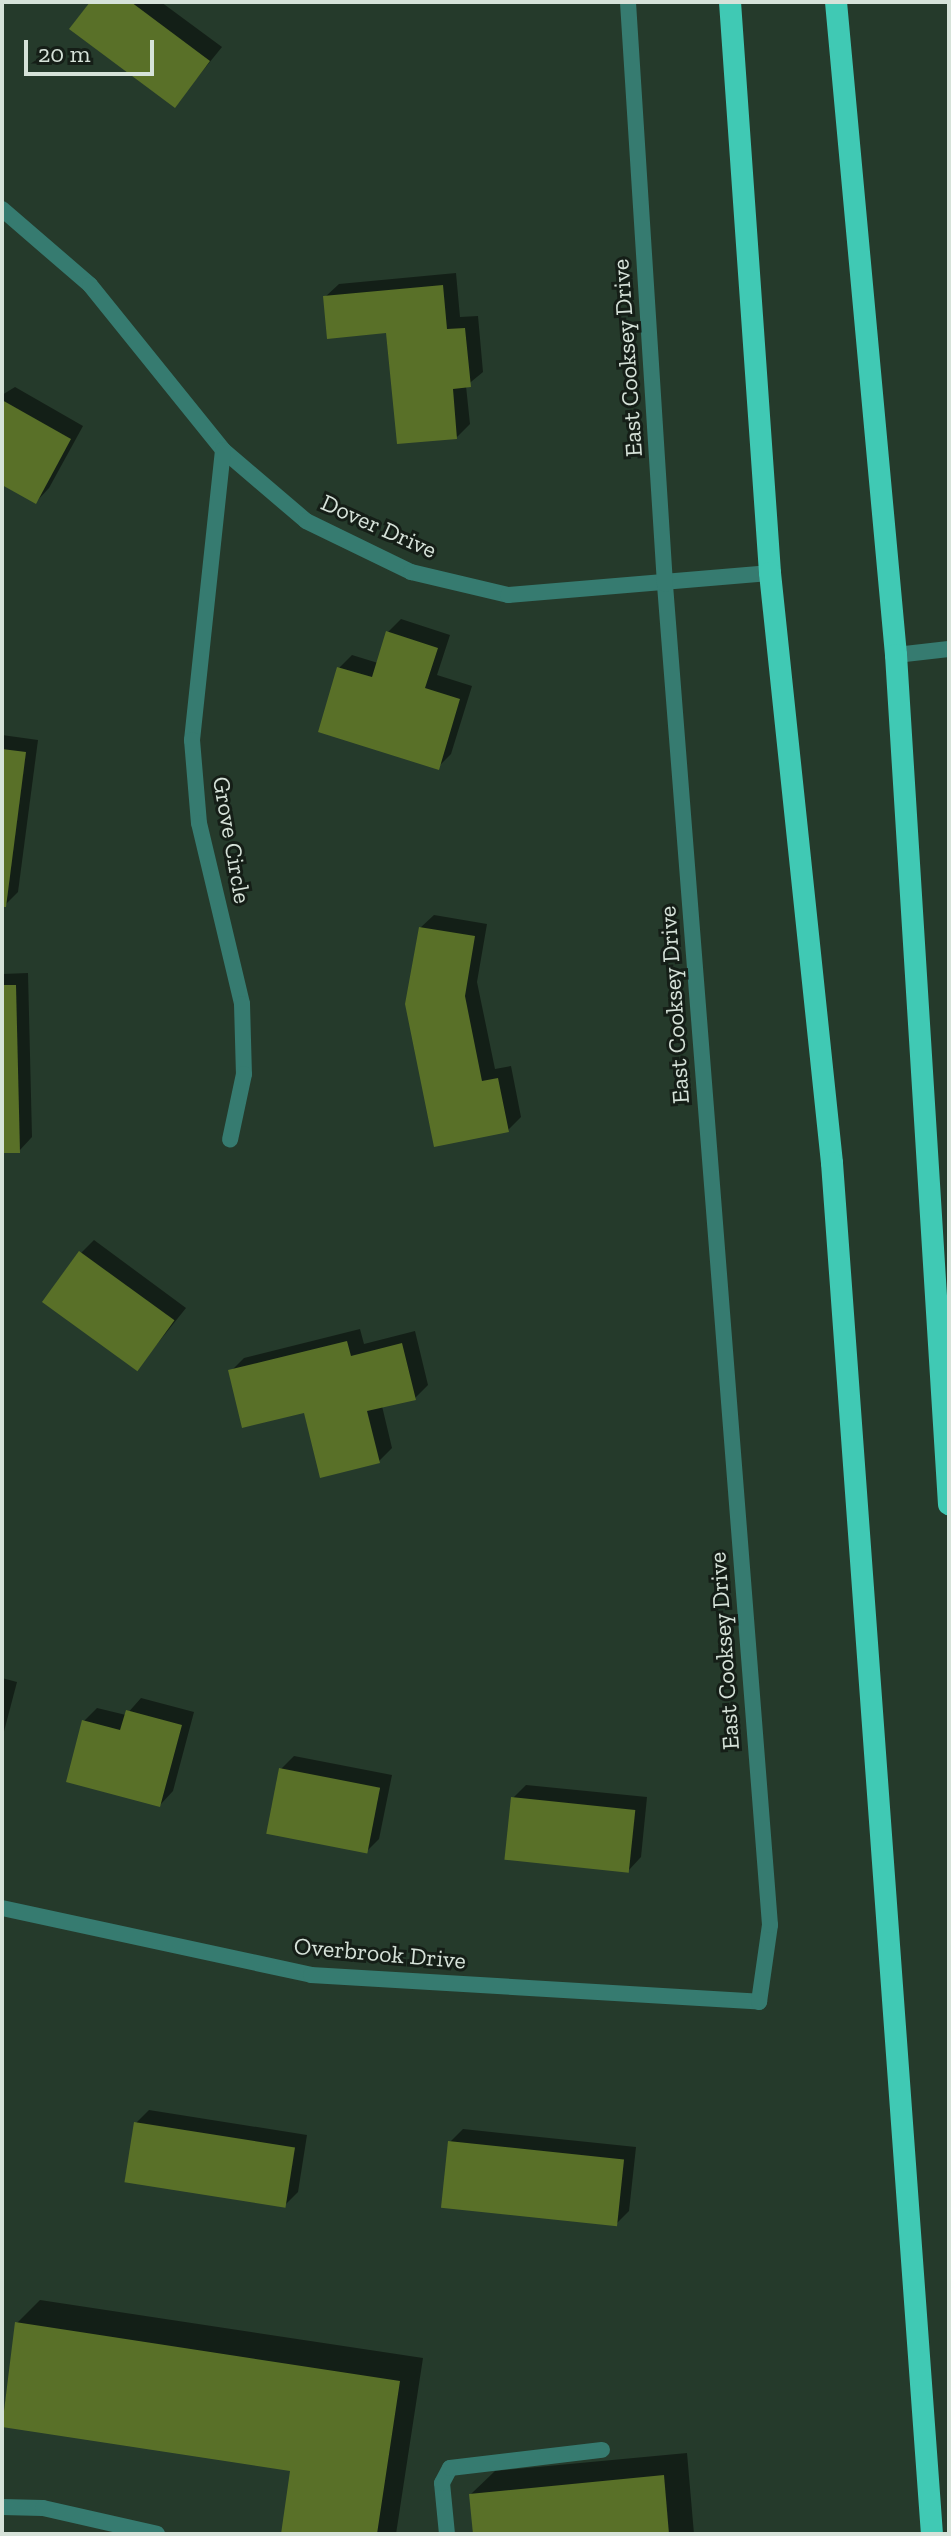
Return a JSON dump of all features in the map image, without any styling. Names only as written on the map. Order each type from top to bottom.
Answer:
[{"type":"highway","points":[[730,2],[770,573],[832,1163],[932,2534]]},
{"type":"highway","points":[[836,2],[896,655],[949,1504]]},
{"type":"street","name":"East Cooksey Drive","points":[[628,2],[665,584],[770,1925],[759,2002]]},
{"type":"street","name":"Dover Drive","points":[[2,209],[90,285],[223,450],[306,521],[411,572],[508,595],[770,573]]},
{"type":"street","name":"Grove Circle","points":[[223,450],[192,740],[199,823],[242,1004],[244,1074],[230,1140]]},
{"type":"street","points":[[896,655],[949,649]]},
{"type":"street","name":"Overbrook Drive","points":[[2,1908],[311,1975],[759,2002]]},
{"type":"street","points":[[447,2534],[442,2483],[450,2468],[602,2450]]},
{"type":"street","points":[[2,2507],[43,2508],[157,2534]]},
{"type":"building","points":[[90,2],[131,2],[210,61],[175,108],[69,29]]},
{"type":"building","points":[[443,285],[447,329],[465,328],[471,387],[453,389],[457,439],[397,444],[386,333],[327,339],[323,296]]},
{"type":"building","points":[[2,400],[71,439],[36,504],[2,485]]},
{"type":"building","points":[[386,631],[438,648],[425,688],[460,699],[439,770],[318,732],[337,667],[372,677]]},
{"type":"building","points":[[2,749],[26,752],[6,907],[2,907]]},
{"type":"building","points":[[419,927],[475,936],[465,996],[482,1081],[498,1078],[509,1132],[434,1147],[405,1004]]},
{"type":"building","points":[[2,985],[16,985],[20,1153],[2,1153]]},
{"type":"building","points":[[79,1251],[174,1320],[137,1371],[42,1302]]},
{"type":"building","points":[[347,1341],[351,1356],[402,1343],[416,1400],[367,1411],[380,1463],[320,1478],[304,1413],[242,1428],[228,1370]]},
{"type":"building","points":[[126,1710],[182,1725],[160,1807],[66,1782],[82,1720],[120,1730]]},
{"type":"building","points":[[279,1768],[380,1788],[367,1853],[266,1834]]},
{"type":"building","points":[[511,1797],[635,1810],[629,1873],[504,1860]]},
{"type":"building","points":[[134,2122],[295,2147],[285,2208],[124,2182]]},
{"type":"building","points":[[448,2141],[624,2160],[617,2226],[441,2208]]},
{"type":"building","points":[[15,2322],[400,2381],[377,2534],[281,2534],[290,2471],[2,2427]]},
{"type":"building","points":[[664,2475],[669,2534],[473,2534],[469,2494]]}]
